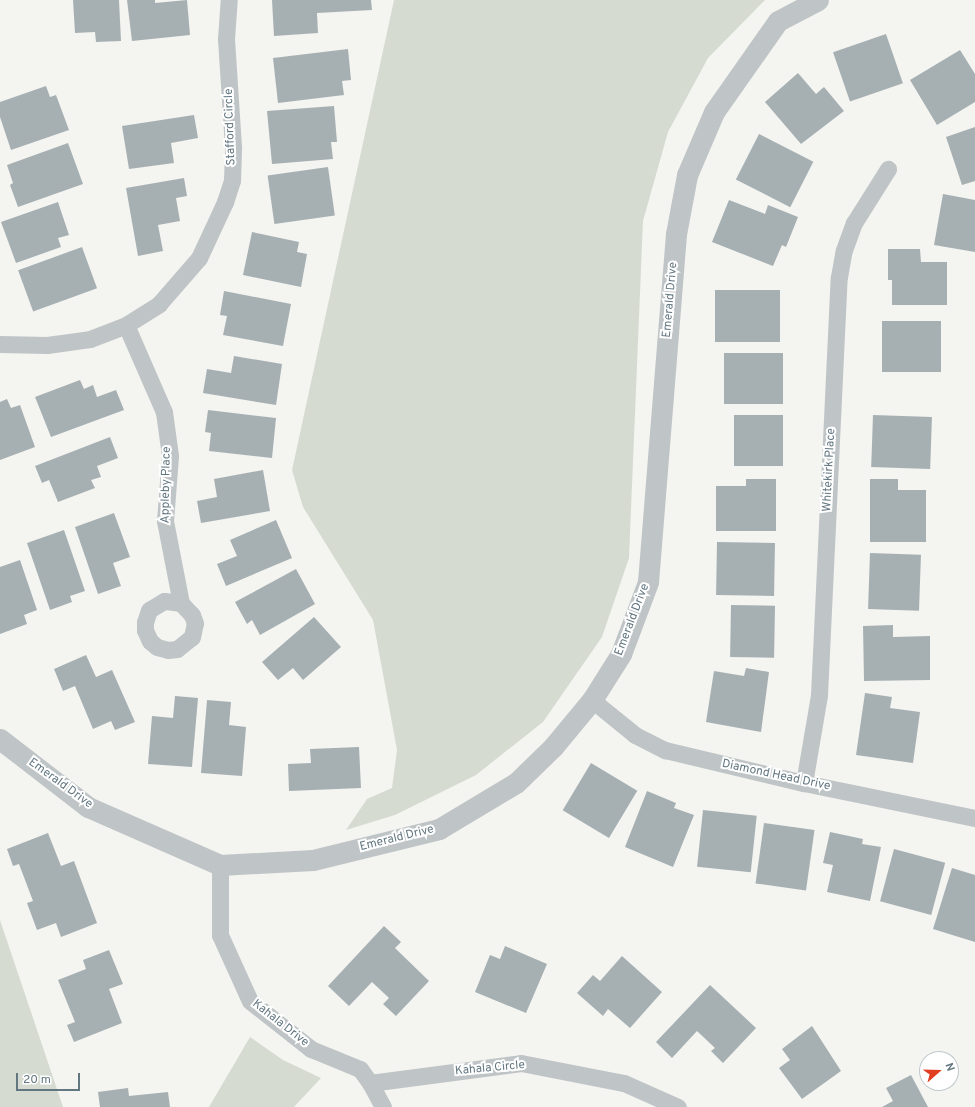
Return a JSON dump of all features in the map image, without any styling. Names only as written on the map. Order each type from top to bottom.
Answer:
[{"type":"street","name":"Stafford Circle","points":[[0,344],[47,345],[90,339],[126,325],[159,304],[199,258],[225,202],[232,180],[233,147],[226,39],[229,0]]},
{"type":"street","name":"Emerald Drive","points":[[0,739],[88,807],[220,864],[313,860],[439,829],[516,783],[553,746],[592,700],[621,654],[648,582],[676,234],[687,175],[714,112],[778,21],[818,0]]},
{"type":"street","name":"Whitekirk Place","points":[[804,783],[820,695],[839,276],[844,250],[854,223],[888,169]]},
{"type":"street","name":"Appleby Place","points":[[126,325],[164,412],[170,456],[165,521],[181,604]]},
{"type":"street","name":"Diamond Head Drive","points":[[592,700],[635,735],[665,750],[804,783],[975,818]]},
{"type":"street","name":"Kahala Drive","points":[[220,864],[220,935],[250,1001],[311,1049],[360,1069],[370,1083]]},
{"type":"street","name":"Kahala Circle","points":[[370,1083],[521,1064],[624,1083],[678,1107]]},
{"type":"street","points":[[370,1083],[383,1107]]},
{"type":"shaded area","points":[[394,0],[765,0],[708,58],[668,132],[643,221],[629,558],[602,637],[543,722],[476,775],[395,815],[346,830],[367,799],[392,788],[397,750],[373,620],[303,507],[292,470]]},
{"type":"shaded area","points":[[0,920],[63,1107],[0,1107]]},
{"type":"shaded area","points":[[250,1037],[283,1060],[321,1078],[294,1107],[209,1107]]},
{"type":"building","points":[[73,0],[119,0],[121,41],[96,42],[95,32],[75,33]]},
{"type":"building","points":[[127,0],[155,0],[155,3],[187,0],[190,35],[132,41]]},
{"type":"building","points":[[272,0],[371,0],[372,10],[317,13],[318,33],[274,36]]},
{"type":"building","points":[[886,34],[903,83],[850,101],[833,52]]},
{"type":"building","points":[[348,49],[351,80],[342,81],[344,95],[278,103],[273,58]]},
{"type":"building","points":[[960,50],[975,74],[975,102],[937,125],[910,80]]},
{"type":"building","points":[[798,73],[816,94],[824,87],[844,111],[801,144],[765,102]]},
{"type":"building","points":[[46,86],[50,97],[56,95],[69,130],[11,150],[0,117],[0,102]]},
{"type":"building","points":[[334,106],[337,142],[331,142],[333,159],[272,164],[267,111]]},
{"type":"building","points":[[194,115],[198,138],[171,143],[174,163],[129,169],[122,126]]},
{"type":"building","points":[[975,127],[975,181],[962,185],[946,137]]},
{"type":"building","points":[[759,134],[813,162],[790,207],[736,179]]},
{"type":"building","points":[[68,143],[83,184],[18,207],[10,185],[13,183],[7,165]]},
{"type":"building","points":[[328,167],[335,216],[274,224],[268,175]]},
{"type":"building","points":[[184,178],[187,196],[176,198],[180,221],[158,225],[163,251],[138,256],[126,188]]},
{"type":"building","points":[[943,194],[975,200],[975,252],[934,245]]},
{"type":"building","points":[[729,200],[765,214],[768,205],[798,217],[786,247],[782,245],[773,266],[712,242]]},
{"type":"building","points":[[58,202],[69,235],[58,238],[61,247],[16,263],[1,222]]},
{"type":"building","points":[[252,232],[299,242],[297,252],[307,254],[301,287],[243,275]]},
{"type":"building","points":[[82,247],[97,288],[33,312],[18,270]]},
{"type":"building","points":[[888,249],[920,249],[921,262],[947,262],[947,305],[892,305],[892,280],[888,280]]},
{"type":"building","points":[[715,290],[780,290],[780,342],[715,342]]},
{"type":"building","points":[[224,291],[291,304],[283,346],[223,335],[227,316],[220,315]]},
{"type":"building","points":[[882,321],[941,321],[941,372],[882,372]]},
{"type":"building","points":[[724,353],[783,353],[783,404],[724,404]]},
{"type":"building","points":[[234,356],[282,364],[276,405],[203,393],[207,369],[231,373]]},
{"type":"building","points":[[80,380],[84,389],[93,385],[97,397],[116,390],[124,410],[51,437],[35,397]]},
{"type":"building","points":[[7,399],[11,408],[20,405],[35,447],[0,460],[0,402]]},
{"type":"building","points":[[208,410],[276,418],[272,458],[209,451],[211,433],[205,432]]},
{"type":"building","points":[[734,415],[783,415],[783,466],[734,466]]},
{"type":"building","points":[[873,415],[932,417],[930,469],[871,467]]},
{"type":"building","points":[[110,437],[118,458],[97,466],[101,477],[91,480],[95,488],[58,502],[49,480],[42,483],[35,466]]},
{"type":"building","points":[[263,470],[270,511],[201,523],[197,501],[217,497],[214,479]]},
{"type":"building","points":[[746,479],[776,479],[776,531],[716,531],[716,486],[746,486]]},
{"type":"building","points":[[870,479],[898,479],[898,490],[926,490],[926,542],[870,542]]},
{"type":"building","points":[[114,513],[130,557],[113,563],[121,586],[98,594],[75,527]]},
{"type":"building","points":[[276,520],[292,558],[226,586],[217,564],[237,556],[230,540]]},
{"type":"building","points":[[64,530],[85,591],[70,596],[72,602],[50,610],[27,543]]},
{"type":"building","points":[[717,542],[775,543],[774,596],[716,595]]},
{"type":"building","points":[[870,553],[921,555],[919,611],[868,609]]},
{"type":"building","points":[[20,560],[37,610],[24,615],[27,624],[0,634],[0,567]]},
{"type":"building","points":[[296,569],[315,604],[260,635],[252,620],[247,624],[235,602]]},
{"type":"building","points":[[731,605],[775,606],[774,658],[730,657]]},
{"type":"building","points":[[314,617],[341,647],[303,680],[293,668],[278,680],[262,662]]},
{"type":"building","points":[[893,625],[893,637],[930,636],[930,680],[864,681],[863,626]]},
{"type":"building","points":[[86,655],[96,677],[112,670],[135,722],[115,730],[111,721],[93,729],[75,686],[63,691],[54,669]]},
{"type":"building","points":[[746,668],[769,672],[761,732],[706,722],[714,671],[744,676]]},
{"type":"building","points":[[865,693],[892,697],[890,708],[920,712],[913,763],[856,755]]},
{"type":"building","points":[[175,696],[198,698],[192,767],[148,764],[152,716],[173,718]]},
{"type":"building","points":[[207,700],[231,702],[229,725],[246,727],[242,776],[201,773]]},
{"type":"building","points":[[359,747],[361,788],[289,791],[288,764],[311,763],[310,749]]},
{"type":"building","points":[[591,763],[637,791],[609,838],[563,810]]},
{"type":"building","points":[[647,791],[676,803],[674,808],[694,815],[673,867],[625,847]]},
{"type":"building","points":[[703,810],[757,816],[751,872],[697,867]]},
{"type":"building","points":[[764,823],[815,830],[806,891],[756,883]]},
{"type":"building","points":[[830,832],[863,839],[862,844],[881,847],[870,901],[827,892],[833,865],[823,863]]},
{"type":"building","points":[[48,833],[61,866],[74,861],[97,923],[61,937],[56,923],[37,930],[27,903],[33,901],[19,864],[13,866],[7,849]]},
{"type":"building","points":[[894,849],[945,863],[931,915],[880,901]]},
{"type":"building","points":[[952,868],[975,875],[975,942],[933,929]]},
{"type":"building","points":[[384,926],[401,942],[395,948],[429,981],[396,1016],[383,1004],[389,998],[372,982],[349,1006],[328,986]]},
{"type":"building","points":[[505,946],[547,964],[526,1013],[475,992],[490,955],[500,959]]},
{"type":"building","points":[[109,950],[123,984],[109,989],[122,1023],[74,1042],[67,1025],[75,1022],[58,980],[86,969],[83,960]]},
{"type":"building","points":[[622,956],[662,992],[630,1028],[608,1009],[603,1016],[577,993],[593,975],[600,981]]},
{"type":"building","points":[[710,985],[756,1028],[723,1063],[711,1051],[715,1048],[697,1031],[672,1058],[656,1042]]},
{"type":"building","points":[[812,1026],[841,1071],[802,1099],[779,1068],[790,1060],[782,1049]]},
{"type":"building","points":[[911,1075],[928,1107],[882,1107],[893,1101],[886,1088]]},
{"type":"building","points":[[128,1088],[129,1096],[168,1092],[170,1107],[100,1107],[98,1092]]}]
